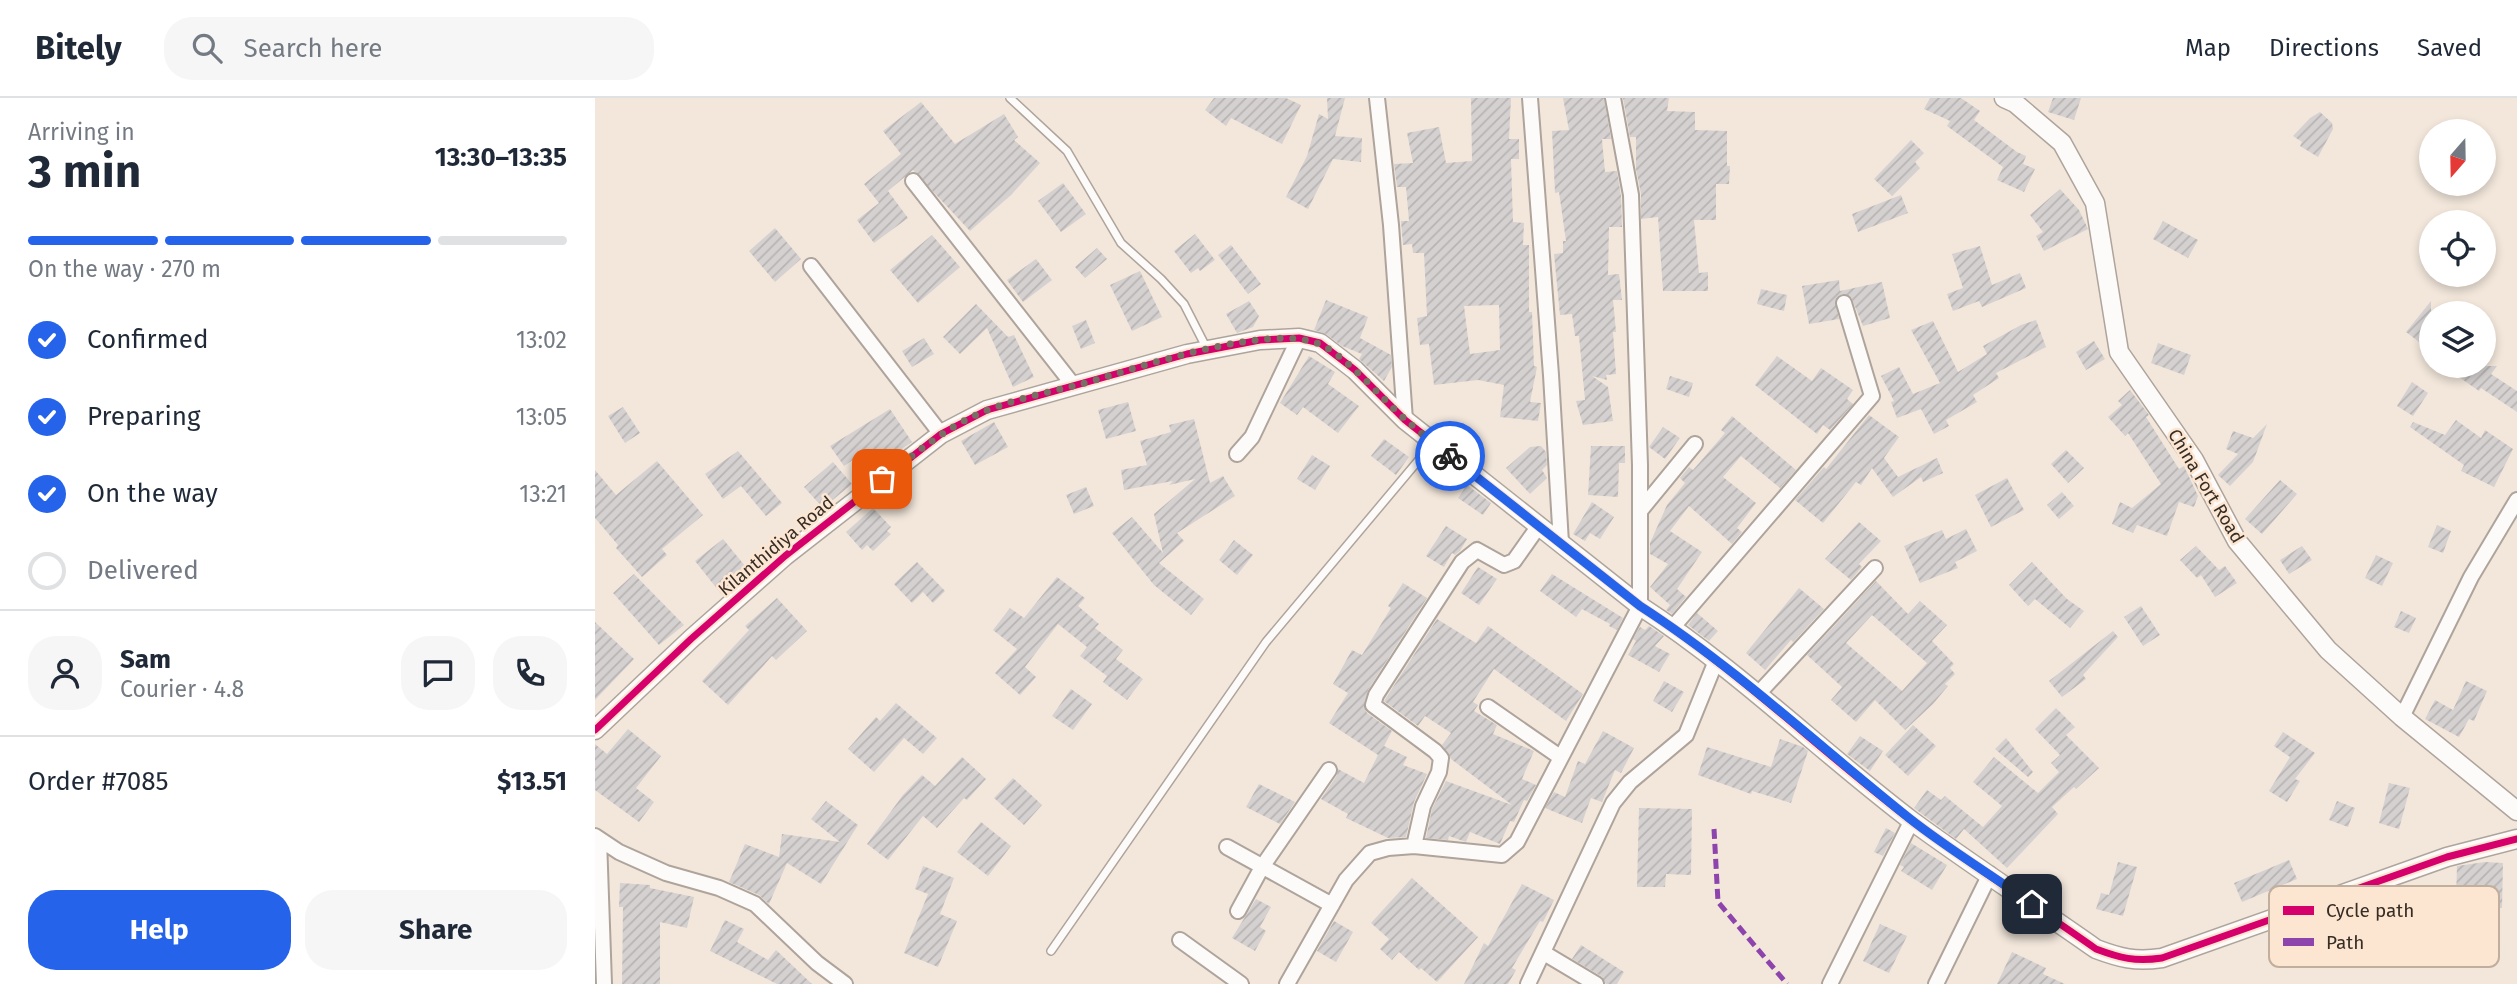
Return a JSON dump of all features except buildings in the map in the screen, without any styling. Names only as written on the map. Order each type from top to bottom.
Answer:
[{"type":"street","points":[[1377,98],[1391,225],[1405,420]]},
{"type":"street","points":[[1530,98],[1552,375],[1560,543]]},
{"type":"street","points":[[1287,984],[1346,880],[1370,853],[1388,848],[1414,846],[1502,855],[1517,842],[1640,606],[1631,195],[1613,98]]},
{"type":"street","name":"China Fort Road","points":[[2013,100],[2062,143],[2095,203],[2119,352],[2194,460],[2237,541],[2328,650],[2402,717],[2517,811]]},
{"type":"street","points":[[913,181],[1074,386]]},
{"type":"street","points":[[811,267],[941,434]]},
{"type":"street","points":[[1673,627],[1872,396],[1844,303]]},
{"type":"street","name":"Kilanthidiya Road","points":[[595,730],[691,639],[785,556],[941,434],[987,410],[1207,349],[1260,340],[1299,338],[1320,343],[1355,370],[1405,420],[1538,527],[1758,694],[1912,820],[2096,949],[2123,959],[2162,958],[2269,920]]},
{"type":"street","points":[[1237,454],[1252,436],[1299,338]]},
{"type":"street","points":[[1640,511],[1695,444]]},
{"type":"street","points":[[2402,717],[2472,577],[2517,500]]},
{"type":"street","points":[[1414,846],[1423,806],[1439,772],[1441,758],[1436,751],[1373,705],[1376,695],[1462,562],[1477,550],[1504,565],[1514,561],[1538,527]]},
{"type":"street","points":[[1758,694],[1875,568]]},
{"type":"street","points":[[1528,984],[1613,803],[1630,782],[1686,736],[1716,661]]},
{"type":"street","points":[[1488,707],[1560,757]]},
{"type":"street","points":[[1238,911],[1262,867],[1329,770]]},
{"type":"street","points":[[1830,984],[1912,820]]},
{"type":"street","points":[[597,838],[604,984]]},
{"type":"street","points":[[597,838],[619,852],[666,873],[719,888],[755,904],[817,963],[845,984]]},
{"type":"street","name":"Kilanthidiya Road","points":[[2365,886],[2447,857],[2517,839]]},
{"type":"street","points":[[1227,847],[1332,905]]},
{"type":"street","points":[[1936,984],[1990,874]]},
{"type":"street","points":[[1179,940],[1241,984]]},
{"type":"street","points":[[1544,953],[1597,984]]},
{"type":"lane","points":[[1010,98],[1067,151],[1121,243],[1184,304],[1207,349]]},
{"type":"lane","points":[[1051,951],[1266,642],[1434,443]]},
{"type":"marked path","points":[[1714,829],[1718,902],[1787,984]]},
{"type":"cycle path","points":[[595,730],[691,639],[785,556],[941,434],[987,410],[1187,354],[1260,340],[1299,338],[1320,343],[1355,370],[1405,420],[1640,606],[1710,656],[1912,821],[2096,949],[2128,958],[2162,958],[2269,920]]},
{"type":"cycle path","points":[[2365,886],[2447,857],[2517,839]]},
{"type":"way so far","points":[[882,479],[941,434],[987,410],[1187,354],[1260,340],[1299,338],[1320,343],[1355,370],[1405,420],[1450,456]]},
{"type":"route","points":[[1450,456],[1640,606],[1673,627],[1912,820],[2032,904]]}]
